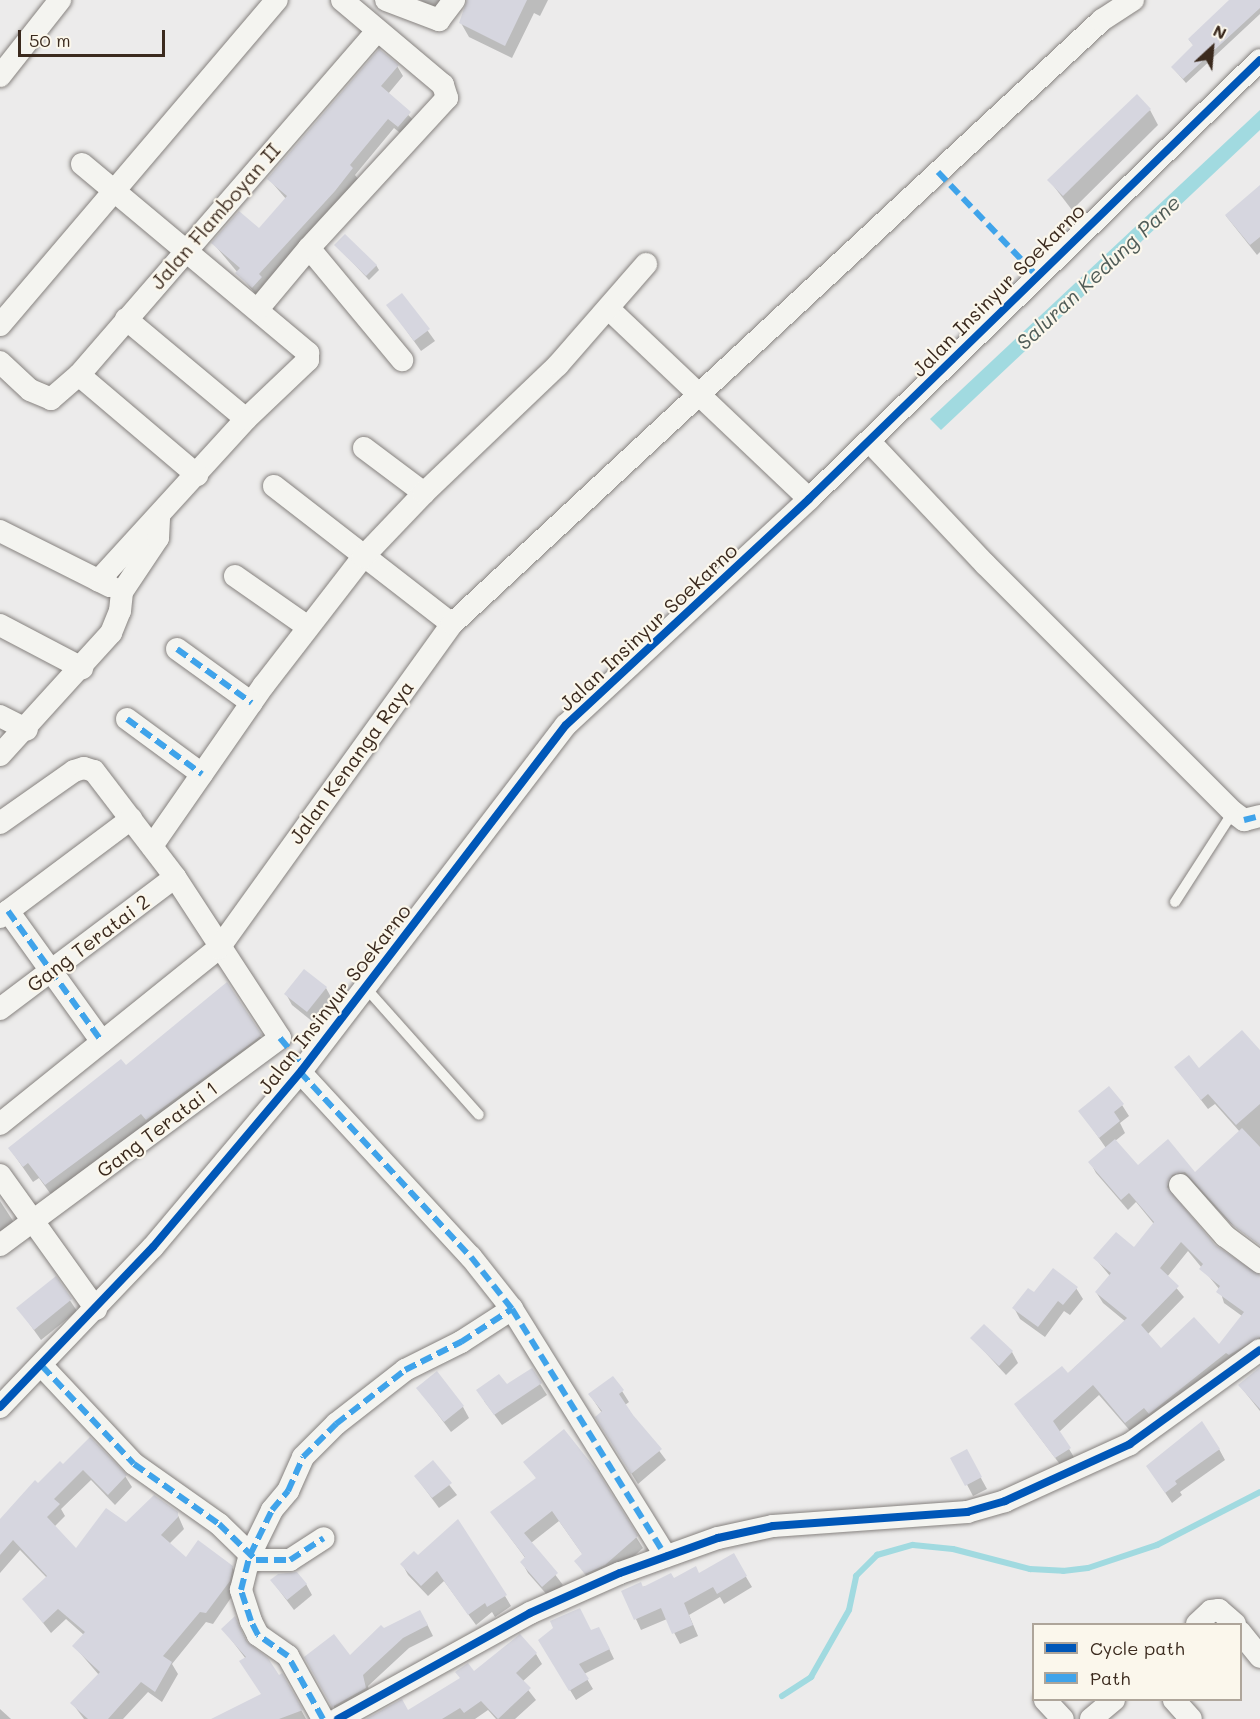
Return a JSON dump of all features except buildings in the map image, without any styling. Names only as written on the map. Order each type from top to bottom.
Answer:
[{"type":"street","points":[[0,76],[60,0]]},
{"type":"street","points":[[0,325],[277,0]]},
{"type":"street","points":[[258,309],[309,248],[447,98],[443,85],[342,0]]},
{"type":"street","points":[[362,0],[377,31]]},
{"type":"street","points":[[386,0],[439,20],[454,0]]},
{"type":"street","name":"Jalan Kenanga Raya","points":[[0,1124],[219,948],[452,624],[698,392],[1102,20],[1133,0]]},
{"type":"street","name":"Jalan Flamboyan II","points":[[0,362],[30,390],[51,399],[79,375],[184,249],[377,31]]},
{"type":"street","name":"Jalan Insinyur Soekarno","points":[[0,1407],[52,1376],[96,1309],[153,1247],[313,1085],[365,987],[566,725],[809,499],[1260,60]]},
{"type":"street","points":[[82,164],[300,342],[308,360],[246,418],[197,475],[98,581]]},
{"type":"street","points":[[309,248],[402,360]]},
{"type":"street","points":[[152,846],[252,703],[363,557],[424,493],[558,365],[609,310],[646,264]]},
{"type":"street","points":[[609,310],[809,499]]},
{"type":"street","points":[[126,319],[246,418]]},
{"type":"street","points":[[79,375],[197,475]]},
{"type":"street","points":[[869,441],[913,489],[1233,812],[1244,820],[1260,816]]},
{"type":"street","points":[[364,448],[424,493]]},
{"type":"street","points":[[274,486],[452,624]]},
{"type":"street","points":[[0,755],[27,730],[82,668],[118,621],[122,592],[158,537],[159,516]]},
{"type":"street","points":[[0,531],[122,592]]},
{"type":"street","points":[[235,576],[308,627]]},
{"type":"street","points":[[0,625],[82,668]]},
{"type":"street","points":[[177,649],[252,703]]},
{"type":"street","points":[[0,716],[27,730]]},
{"type":"street","points":[[127,719],[202,774]]},
{"type":"street","points":[[0,823],[44,790],[84,768],[94,771],[175,877],[219,948]]},
{"type":"street","points":[[102,1042],[4,914],[131,819]]},
{"type":"street","name":"Gang Teratai 2","points":[[0,1009],[175,877]]},
{"type":"street","name":"Gang Teratai 1","points":[[0,1245],[280,1038],[219,948]]},
{"type":"street","points":[[313,1085],[512,1309],[666,1556]]},
{"type":"street","points":[[0,1175],[96,1309]]},
{"type":"street","points":[[1180,1185],[1236,1247],[1260,1263]]},
{"type":"street","points":[[323,1719],[288,1656],[258,1635],[251,1621],[241,1590],[250,1555],[272,1510],[288,1491],[303,1457],[336,1424],[405,1370],[461,1342],[512,1309]]},
{"type":"street","points":[[338,1719],[530,1613],[666,1556],[718,1538],[773,1526],[936,1516],[984,1509],[1130,1444],[1260,1350]]},
{"type":"street","points":[[52,1376],[134,1464],[219,1524],[250,1555],[262,1561],[290,1560],[324,1538]]},
{"type":"street","points":[[1198,1623],[1211,1611],[1227,1617]]},
{"type":"street","points":[[1242,1634],[1260,1656]]},
{"type":"street","points":[[1047,1701],[1063,1719]]},
{"type":"street","points":[[1091,1719],[1113,1701]]},
{"type":"street","points":[[1175,1701],[1191,1719]]},
{"type":"lane","points":[[1175,902],[1233,812]]},
{"type":"lane","points":[[365,987],[479,1115]]},
{"type":"water","name":"Saluran Kedung Pane","points":[[1260,110],[1260,130],[941,430],[930,419]]},
{"type":"waterway","points":[[782,1696],[811,1677],[849,1610],[856,1576],[877,1555],[913,1545],[953,1549],[1030,1569],[1063,1571],[1088,1568],[1157,1545],[1260,1492]]},
{"type":"marked path","points":[[938,172],[1036,275]]},
{"type":"marked path","points":[[177,649],[252,703]]},
{"type":"marked path","points":[[127,719],[202,774]]},
{"type":"marked path","points":[[1244,820],[1260,816]]},
{"type":"marked path","points":[[8,911],[102,1042]]},
{"type":"marked path","points":[[280,1038],[304,1067]]},
{"type":"marked path","points":[[300,1072],[471,1257],[512,1309],[666,1556]]},
{"type":"marked path","points":[[323,1719],[288,1656],[258,1635],[251,1621],[241,1590],[250,1555],[272,1510],[288,1491],[303,1457],[336,1424],[405,1370],[461,1342],[512,1309]]},
{"type":"marked path","points":[[42,1366],[134,1464],[219,1524],[256,1560],[290,1560],[324,1538]]},
{"type":"cycle path","points":[[0,1407],[153,1247],[302,1070],[566,725],[809,499],[1260,60]]},
{"type":"cycle path","points":[[338,1719],[530,1613],[620,1573],[718,1538],[773,1526],[967,1512],[1005,1501],[1130,1444],[1260,1350]]}]
